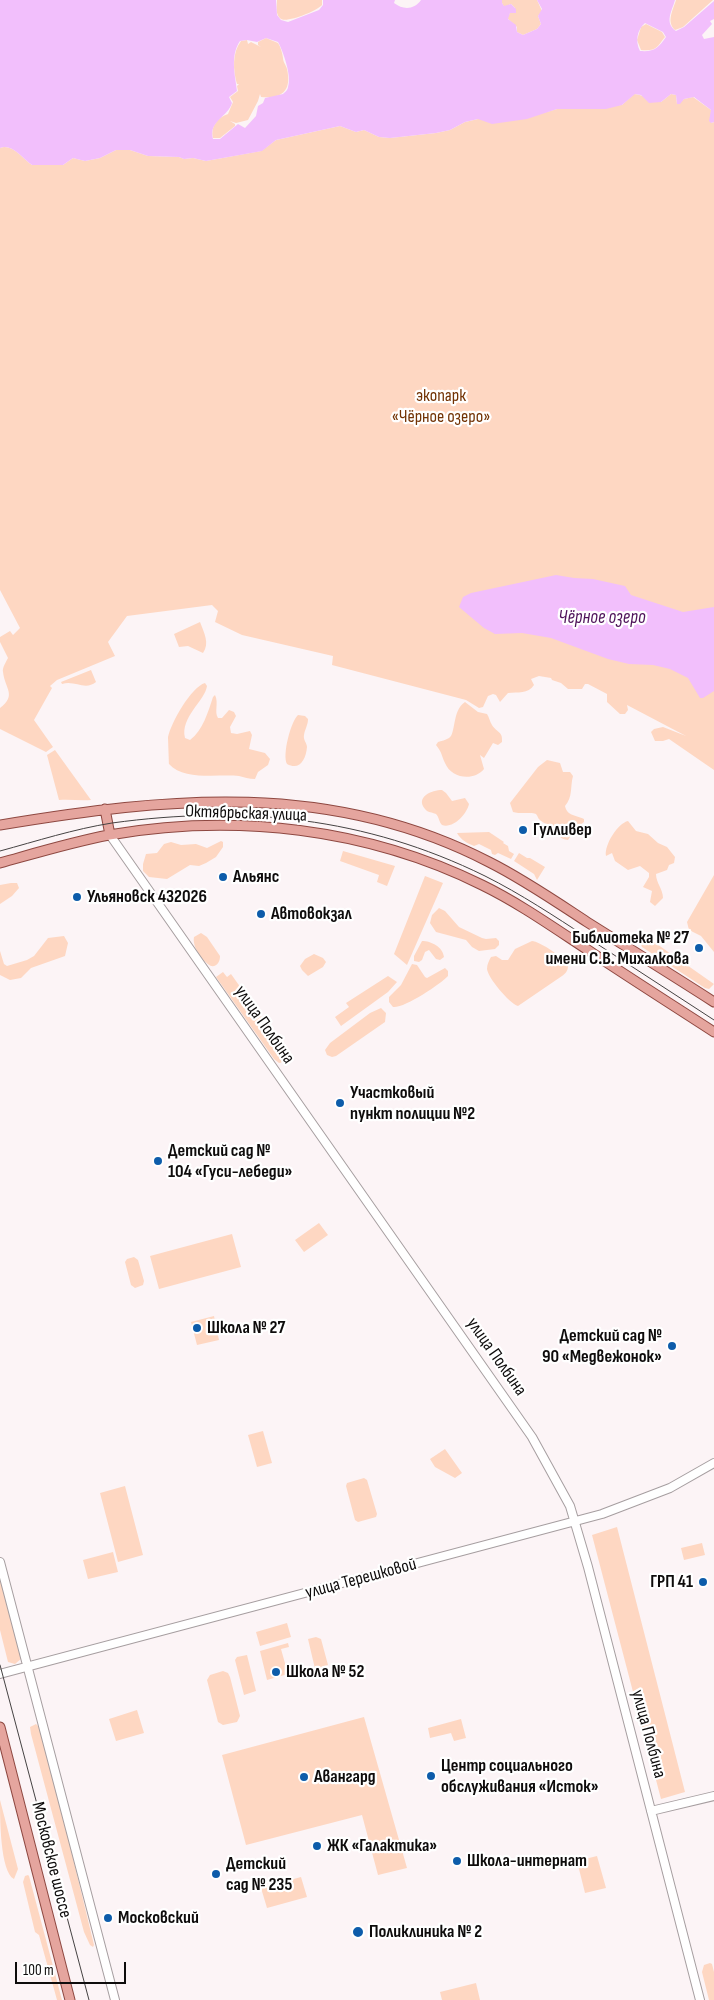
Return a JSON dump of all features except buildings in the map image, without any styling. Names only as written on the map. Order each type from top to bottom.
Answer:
[{"type":"main road","name":"Октябрьская улица","points":[[0,825],[105,809],[171,802],[247,801],[281,803],[345,812],[409,828],[489,862],[539,891],[714,1002]]},
{"type":"main road","name":"улица Полбина","points":[[105,809],[110,835]]},
{"type":"main road","name":"Октябрьская улица","points":[[0,863],[110,835],[175,828],[280,828],[369,842],[412,855],[475,881],[525,909],[714,1032]]},
{"type":"main road","name":"Московское шоссе","points":[[0,1727],[70,2000]]},
{"type":"street","name":"улица Полбина","points":[[110,835],[526,1430],[552,1472],[576,1522],[700,2000]]},
{"type":"street","name":"улица Терешковой","points":[[0,1674],[576,1522],[670,1488],[714,1463]]},
{"type":"street","points":[[0,1562],[115,2000]]},
{"type":"street","points":[[651,1811],[714,1796]]},
{"type":"green space","points":[[277,0],[322,0],[322,5],[302,16],[284,20],[278,15]]},
{"type":"green space","points":[[502,0],[537,0],[542,11],[538,16],[541,24],[537,29],[523,35],[517,32],[517,27],[507,18],[515,8],[511,4],[504,7]]},
{"type":"green space","points":[[676,0],[713,0],[683,27],[675,30],[672,27],[671,20]]},
{"type":"green space","points":[[646,24],[662,32],[665,37],[656,48],[641,50],[637,40],[641,27]]},
{"type":"green space","points":[[266,38],[278,43],[281,48],[283,61],[287,69],[287,88],[275,97],[261,97],[260,94],[248,120],[236,123],[230,121],[235,126],[220,138],[213,138],[214,126],[218,120],[228,114],[233,102],[230,97],[238,91],[237,86],[239,84],[237,84],[234,62],[238,46],[241,41],[247,40],[248,44],[251,42],[261,47],[258,45],[258,42]]},
{"type":"green space","name":"экопарк «Чёрное озеро»","points":[[634,94],[661,102],[671,94],[676,95],[677,104],[684,99],[693,97],[711,110],[711,123],[714,122],[714,770],[669,739],[655,741],[651,732],[654,729],[663,727],[686,736],[627,705],[628,710],[625,714],[620,714],[607,702],[607,694],[588,684],[585,684],[582,689],[568,689],[551,678],[539,676],[531,679],[534,685],[529,690],[508,693],[500,702],[496,695],[493,694],[488,696],[483,707],[479,708],[466,700],[332,665],[333,656],[242,635],[215,622],[218,611],[212,605],[127,616],[108,642],[115,656],[57,680],[50,686],[52,688],[34,720],[53,747],[46,752],[0,729],[0,708],[8,699],[9,692],[3,670],[8,658],[0,642],[0,637],[10,631],[13,635],[20,628],[0,590],[0,148],[9,148],[17,152],[32,165],[63,165],[73,158],[85,161],[100,158],[116,150],[130,150],[148,156],[193,158],[206,161],[261,151],[276,140],[340,126],[356,132],[364,130],[379,137],[390,138],[436,133],[450,130],[465,122],[478,119],[522,119],[557,109],[622,105]]},
{"type":"green space","points":[[200,622],[206,642],[203,653],[188,646],[179,647],[174,634]]},
{"type":"green space","points":[[91,670],[96,682],[92,685],[62,684],[61,682]]},
{"type":"green space","points":[[205,683],[207,686],[205,692],[186,723],[184,730],[185,738],[190,740],[195,736],[205,720],[215,695],[218,718],[222,718],[229,710],[234,712],[236,716],[230,727],[231,733],[237,734],[250,731],[252,735],[249,749],[265,753],[270,759],[268,765],[258,772],[255,779],[239,776],[192,775],[183,773],[169,764],[168,737],[173,723],[188,698]]},
{"type":"green space","points":[[465,702],[478,712],[487,714],[492,725],[501,734],[502,738],[502,742],[498,745],[493,743],[484,758],[480,755],[484,769],[474,776],[468,777],[457,775],[448,768],[436,745],[438,742],[451,736],[458,710]]},
{"type":"green space","points":[[298,715],[305,716],[308,719],[304,733],[307,747],[302,763],[292,766],[287,764],[286,746],[295,718]]},
{"type":"green space","points":[[55,750],[91,800],[59,800],[47,755]]},
{"type":"green space","points":[[547,760],[560,763],[563,772],[570,772],[573,776],[568,803],[565,806],[568,812],[584,819],[584,822],[577,827],[568,840],[561,838],[552,828],[539,820],[536,814],[513,812],[510,803],[538,767]]},
{"type":"green space","points":[[442,790],[452,801],[465,798],[469,804],[459,820],[446,826],[442,825],[436,814],[427,811],[422,805],[423,798],[426,795]]},
{"type":"green space","points":[[628,821],[636,831],[648,834],[658,843],[667,847],[675,857],[674,863],[669,865],[667,870],[656,874],[663,898],[655,906],[650,902],[652,891],[643,887],[649,877],[649,873],[640,866],[628,870],[615,861],[612,853],[606,856],[607,846],[612,835],[620,826]]},
{"type":"green space","points":[[489,832],[508,846],[509,851],[514,854],[511,859],[498,853],[492,854],[491,850],[479,844],[474,846],[469,844],[457,833]]},
{"type":"green space","points":[[221,841],[223,842],[223,847],[216,857],[199,866],[190,865],[167,879],[149,877],[143,871],[146,854],[157,853],[164,844],[171,842],[181,845],[196,844],[207,848]]},
{"type":"green space","points":[[343,851],[395,866],[387,886],[377,882],[379,875],[340,861]]},
{"type":"green space","points":[[519,853],[545,867],[537,880],[534,874],[514,861]]},
{"type":"green space","points":[[714,875],[714,952],[701,936],[689,930],[687,922]]},
{"type":"green space","points":[[425,876],[443,883],[407,965],[394,954]]},
{"type":"green space","points":[[17,883],[19,888],[12,896],[0,904],[0,885]]},
{"type":"green space","points":[[439,908],[445,911],[459,927],[482,938],[496,938],[499,941],[499,945],[495,949],[479,951],[466,940],[436,932],[430,923],[432,915]]},
{"type":"green space","points":[[201,933],[207,937],[220,956],[219,962],[215,966],[208,964],[196,949],[194,937]]},
{"type":"green space","points":[[644,935],[714,984],[709,989],[705,988],[642,947],[640,942]]},
{"type":"green space","points":[[64,936],[68,943],[65,956],[31,968],[21,978],[10,980],[0,975],[0,951],[4,964],[7,966],[34,956],[48,938]]},
{"type":"green space","points":[[422,941],[436,945],[444,957],[440,960],[436,959],[429,950],[425,952],[422,960],[419,962],[414,961],[414,956]]},
{"type":"green space","points":[[532,941],[558,955],[568,968],[563,975],[518,1006],[509,1000],[495,984],[488,973],[487,966],[491,957],[496,956],[502,960],[508,960],[515,949]]},
{"type":"green space","points":[[314,954],[323,958],[326,962],[323,967],[308,976],[300,966],[305,959]]},
{"type":"green space","points":[[412,964],[417,965],[427,978],[445,968],[448,971],[448,976],[413,1000],[398,1007],[393,1007],[389,1002],[389,997],[401,985]]},
{"type":"green space","points":[[223,972],[227,977],[231,974],[273,1033],[288,1061],[279,1063],[274,1059],[216,977]]},
{"type":"green space","points":[[388,976],[397,982],[388,992],[341,1026],[335,1017],[349,1007],[346,1003]]},
{"type":"green space","points":[[381,1008],[386,1013],[385,1022],[336,1056],[327,1055],[325,1050],[330,1043],[370,1013]]},
{"type":"green space","points":[[319,1223],[328,1235],[304,1252],[295,1240]]},
{"type":"green space","points":[[232,1234],[241,1267],[159,1289],[150,1256]]},
{"type":"green space","points":[[134,1257],[138,1260],[144,1281],[143,1285],[135,1288],[131,1285],[125,1262],[127,1259]]},
{"type":"green space","points":[[214,1316],[219,1340],[197,1345],[191,1322]]},
{"type":"green space","points":[[263,1431],[272,1463],[257,1467],[248,1435]]},
{"type":"green space","points":[[445,1449],[462,1473],[455,1478],[435,1467],[430,1459]]},
{"type":"green space","points":[[364,1478],[367,1480],[377,1514],[376,1517],[358,1522],[355,1520],[346,1486],[347,1483]]},
{"type":"green space","points":[[125,1486],[143,1555],[118,1562],[100,1493]]},
{"type":"green space","points":[[617,1527],[685,1792],[661,1799],[592,1535]]},
{"type":"green space","points":[[702,1543],[705,1555],[684,1560],[681,1548]]},
{"type":"green space","points":[[113,1552],[118,1572],[88,1579],[83,1560]]},
{"type":"green space","points":[[0,1577],[22,1658],[15,1664],[8,1662],[0,1630]]},
{"type":"green space","points":[[287,1623],[291,1637],[260,1646],[256,1632]]},
{"type":"green space","points":[[316,1637],[321,1639],[328,1665],[321,1667],[322,1672],[316,1673],[308,1639]]},
{"type":"green space","points":[[288,1643],[289,1647],[281,1649],[288,1674],[267,1680],[260,1651]]},
{"type":"green space","points":[[247,1655],[256,1691],[244,1695],[235,1660],[237,1657]]},
{"type":"green space","points":[[223,1671],[228,1673],[230,1677],[240,1716],[237,1722],[223,1725],[218,1722],[207,1680],[210,1675]]},
{"type":"green space","points":[[137,1710],[144,1733],[116,1741],[109,1719]]},
{"type":"green space","name":"Авангард","points":[[364,1717],[407,1868],[378,1875],[362,1815],[246,1845],[222,1755]]},
{"type":"green space","points":[[461,1719],[466,1738],[454,1741],[451,1733],[430,1738],[428,1728]]},
{"type":"green space","points":[[36,1724],[42,1730],[93,1947],[90,1945],[84,1932],[31,1734],[30,1727]]},
{"type":"green space","points":[[0,1800],[18,1869],[14,1879],[9,1874],[3,1855]]},
{"type":"green space","points":[[597,1856],[606,1888],[585,1893],[577,1861]]},
{"type":"green space","points":[[28,1875],[62,2000],[57,2000],[39,1935],[35,1932],[23,1882],[25,1876]]},
{"type":"green space","points":[[301,1877],[307,1897],[267,1908],[261,1888]]},
{"type":"green space","points":[[710,1963],[714,1972],[714,2000],[709,2000],[702,1972],[704,1965]]},
{"type":"green space","points":[[476,1983],[480,2000],[442,2000],[440,1992]]},
{"type":"water","points":[[0,0],[276,0],[277,15],[281,20],[288,22],[319,10],[323,5],[323,0],[395,0],[394,3],[397,5],[408,8],[415,6],[421,0],[502,0],[504,6],[511,4],[516,9],[516,13],[510,13],[508,19],[516,25],[517,32],[523,35],[537,29],[541,24],[538,16],[542,9],[537,0],[675,0],[670,24],[676,31],[684,27],[714,1],[714,19],[710,21],[712,24],[702,35],[704,39],[714,37],[714,122],[711,123],[709,121],[711,110],[694,97],[684,99],[680,104],[677,104],[676,95],[671,94],[661,102],[649,103],[641,95],[635,94],[622,105],[606,109],[557,109],[527,119],[492,124],[478,119],[465,122],[450,130],[390,138],[379,137],[364,130],[356,132],[340,126],[276,140],[262,151],[206,161],[193,158],[148,156],[130,150],[116,150],[100,158],[85,161],[73,158],[63,165],[32,165],[17,152],[9,148],[0,148]],"holes":[[[645,23],[663,32],[666,37],[656,49],[640,51],[638,36],[640,29]],[[266,38],[278,42],[282,51],[289,77],[288,89],[283,94],[265,98],[263,103],[258,106],[256,116],[245,128],[238,124],[220,139],[213,139],[213,128],[230,108],[232,103],[229,97],[237,91],[234,59],[240,41],[257,42]]]},
{"type":"water","name":"Чёрное озеро","points":[[556,575],[593,579],[625,586],[631,595],[683,612],[714,607],[714,691],[700,698],[688,678],[670,669],[653,665],[629,664],[608,659],[551,638],[522,633],[495,634],[484,628],[459,607],[463,597],[471,593]]},
{"type":"tram line","points":[[0,851],[112,823],[161,818],[209,815],[256,816],[303,821],[349,829],[395,840],[440,856],[485,876],[550,913],[714,1020]]},
{"type":"tram line","points":[[0,1665],[89,2000]]},
{"type":"place","name":"Гулливер","points":[[523,830]]},
{"type":"place","name":"Альянс","points":[[223,877]]},
{"type":"place","name":"Ульяновск 432026","points":[[77,897]]},
{"type":"place","name":"Автовокзал","points":[[261,914]]},
{"type":"place","name":"Библиотека № 27 имени С.В. Михалкова","points":[[699,948]]},
{"type":"place","name":"Участковый пункт полиции №2","points":[[340,1103]]},
{"type":"place","name":"Детский сад № 104 «Гуси-лебеди»","points":[[158,1161]]},
{"type":"place","name":"Школа № 27","points":[[197,1328]]},
{"type":"place","name":"Детский сад № 90 «Медвежонок»","points":[[672,1346]]},
{"type":"place","name":"ГРП 41","points":[[703,1582]]},
{"type":"place","name":"Школа № 52","points":[[276,1672]]},
{"type":"place","name":"Центр социального обслуживания «Исток»","points":[[431,1776]]},
{"type":"place","name":"Авангард","points":[[304,1777]]},
{"type":"place","name":"ЖК «Галактика»","points":[[317,1846]]},
{"type":"place","name":"Школа-интернат","points":[[457,1861]]},
{"type":"place","name":"Детский сад № 235","points":[[216,1874]]},
{"type":"place","name":"Московский","points":[[108,1918]]},
{"type":"place","name":"Поликлиника № 2","points":[[358,1932]]}]
